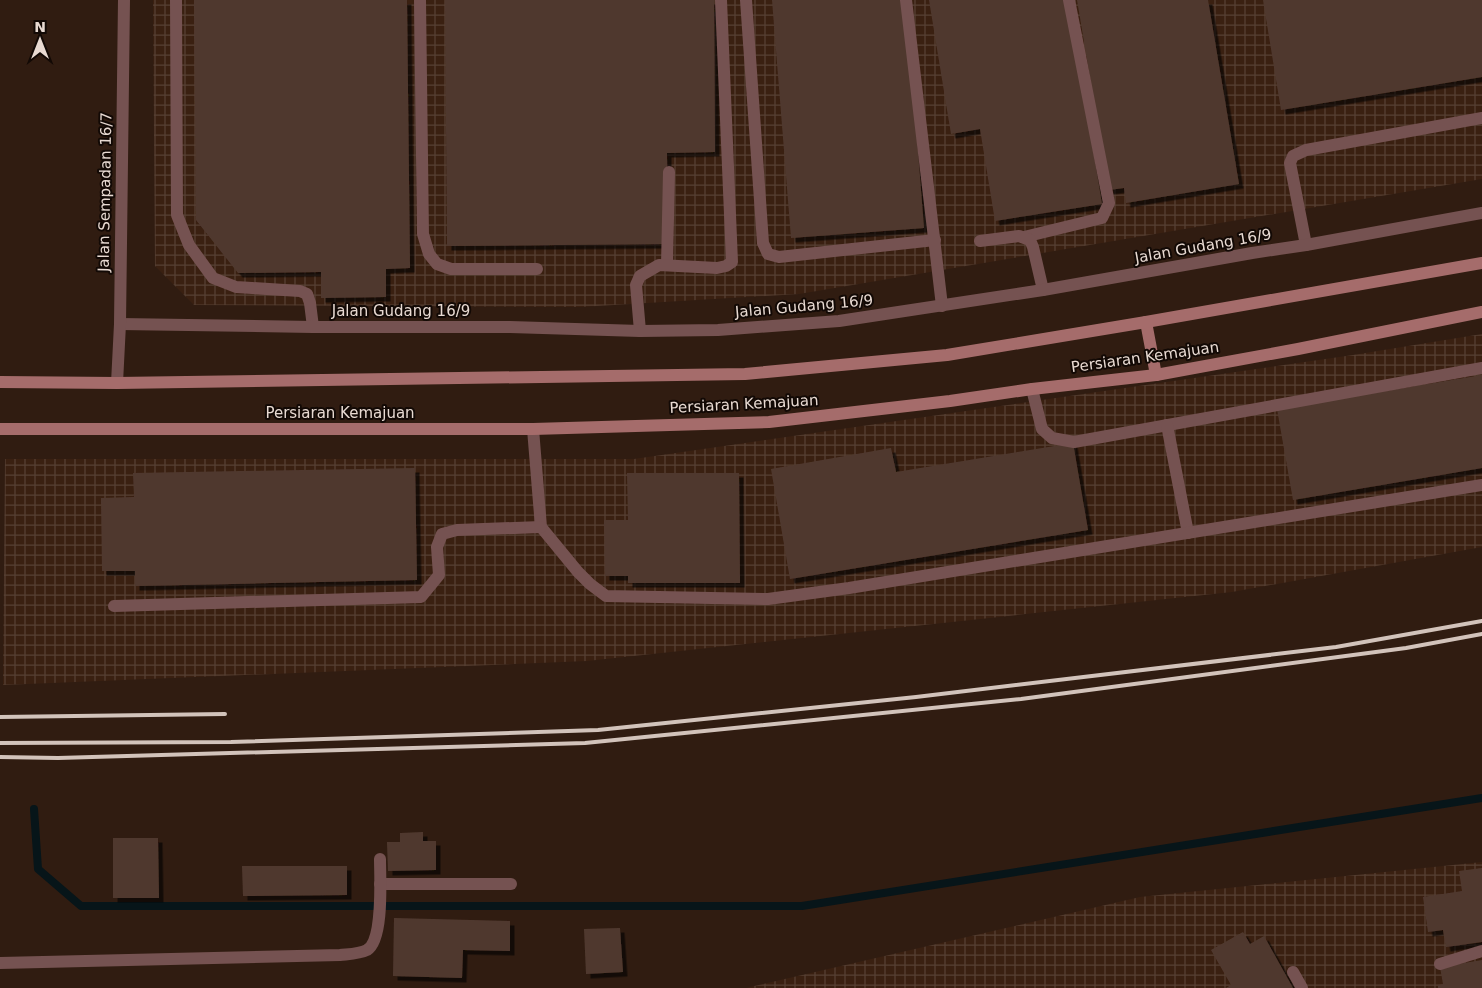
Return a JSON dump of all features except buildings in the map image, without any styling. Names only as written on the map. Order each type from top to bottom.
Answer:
[{"type":"main road","name":"Persiaran Kemajuan","points":[[0,382],[118,383],[745,374],[946,354],[1146,322],[1482,263]]},
{"type":"main road","name":"Persiaran Kemajuan","points":[[0,430],[533,429],[769,422],[1156,375],[1482,312]]},
{"type":"main road","points":[[1146,322],[1156,375]]},
{"type":"street","name":"Jalan Sempadan 16/7","points":[[118,383],[124,0]]},
{"type":"street","points":[[176,0],[177,215],[189,245],[214,278],[221,281],[236,287],[300,291],[307,294],[313,327]]},
{"type":"street","points":[[420,0],[423,234],[429,254],[437,264],[451,269],[537,268]]},
{"type":"street","points":[[640,331],[636,285],[640,276],[659,265],[717,268],[732,262],[721,0]]},
{"type":"street","points":[[746,0],[763,243],[768,254],[778,257],[935,240]]},
{"type":"street","points":[[906,0],[942,306]]},
{"type":"street","points":[[1024,237],[1102,218],[1109,203],[1070,0]]},
{"type":"street","points":[[1306,245],[1290,163],[1293,156],[1306,150],[1482,118]]},
{"type":"street","points":[[667,265],[669,172]]},
{"type":"street","name":"Jalan Gudang 16/9","points":[[120,324],[313,327],[510,327],[640,331],[718,330],[839,321],[1043,290],[1482,213]]},
{"type":"street","points":[[980,241],[1019,236],[1030,240],[1043,290]]},
{"type":"street","points":[[1032,389],[1042,429],[1052,438],[1074,442],[1482,368]]},
{"type":"street","points":[[1167,425],[1188,533]]},
{"type":"street","points":[[533,429],[541,527],[578,572],[606,596],[768,599],[849,588],[1482,486]]},
{"type":"street","points":[[114,606],[421,597],[439,575],[437,547],[442,534],[457,530],[541,527]]},
{"type":"street","points":[[0,963],[340,955],[360,952],[367,950],[372,945],[376,936],[379,920],[380,860]]},
{"type":"street","points":[[380,887],[511,884]]},
{"type":"street","points":[[1440,964],[1482,951]]},
{"type":"street","points":[[1293,972],[1302,988]]},
{"type":"shaded area","points":[[153,0],[1482,0],[1482,179],[799,294],[580,307],[194,305],[155,266]]},
{"type":"shaded area","points":[[1482,334],[1482,547],[1232,592],[587,661],[3,685],[5,459],[634,459],[1353,355]]},
{"type":"shaded area","points":[[1482,862],[1482,988],[746,988],[1140,897]]},
{"type":"waterway","points":[[34,809],[38,869],[81,906],[802,906],[1482,798]]},
{"type":"railway","points":[[0,743],[231,742],[598,730],[916,697],[1336,647],[1482,621]]},
{"type":"railway","points":[[0,757],[58,758],[585,743],[1021,699],[1406,648],[1482,634]]},
{"type":"railway","points":[[0,717],[225,714]]}]
